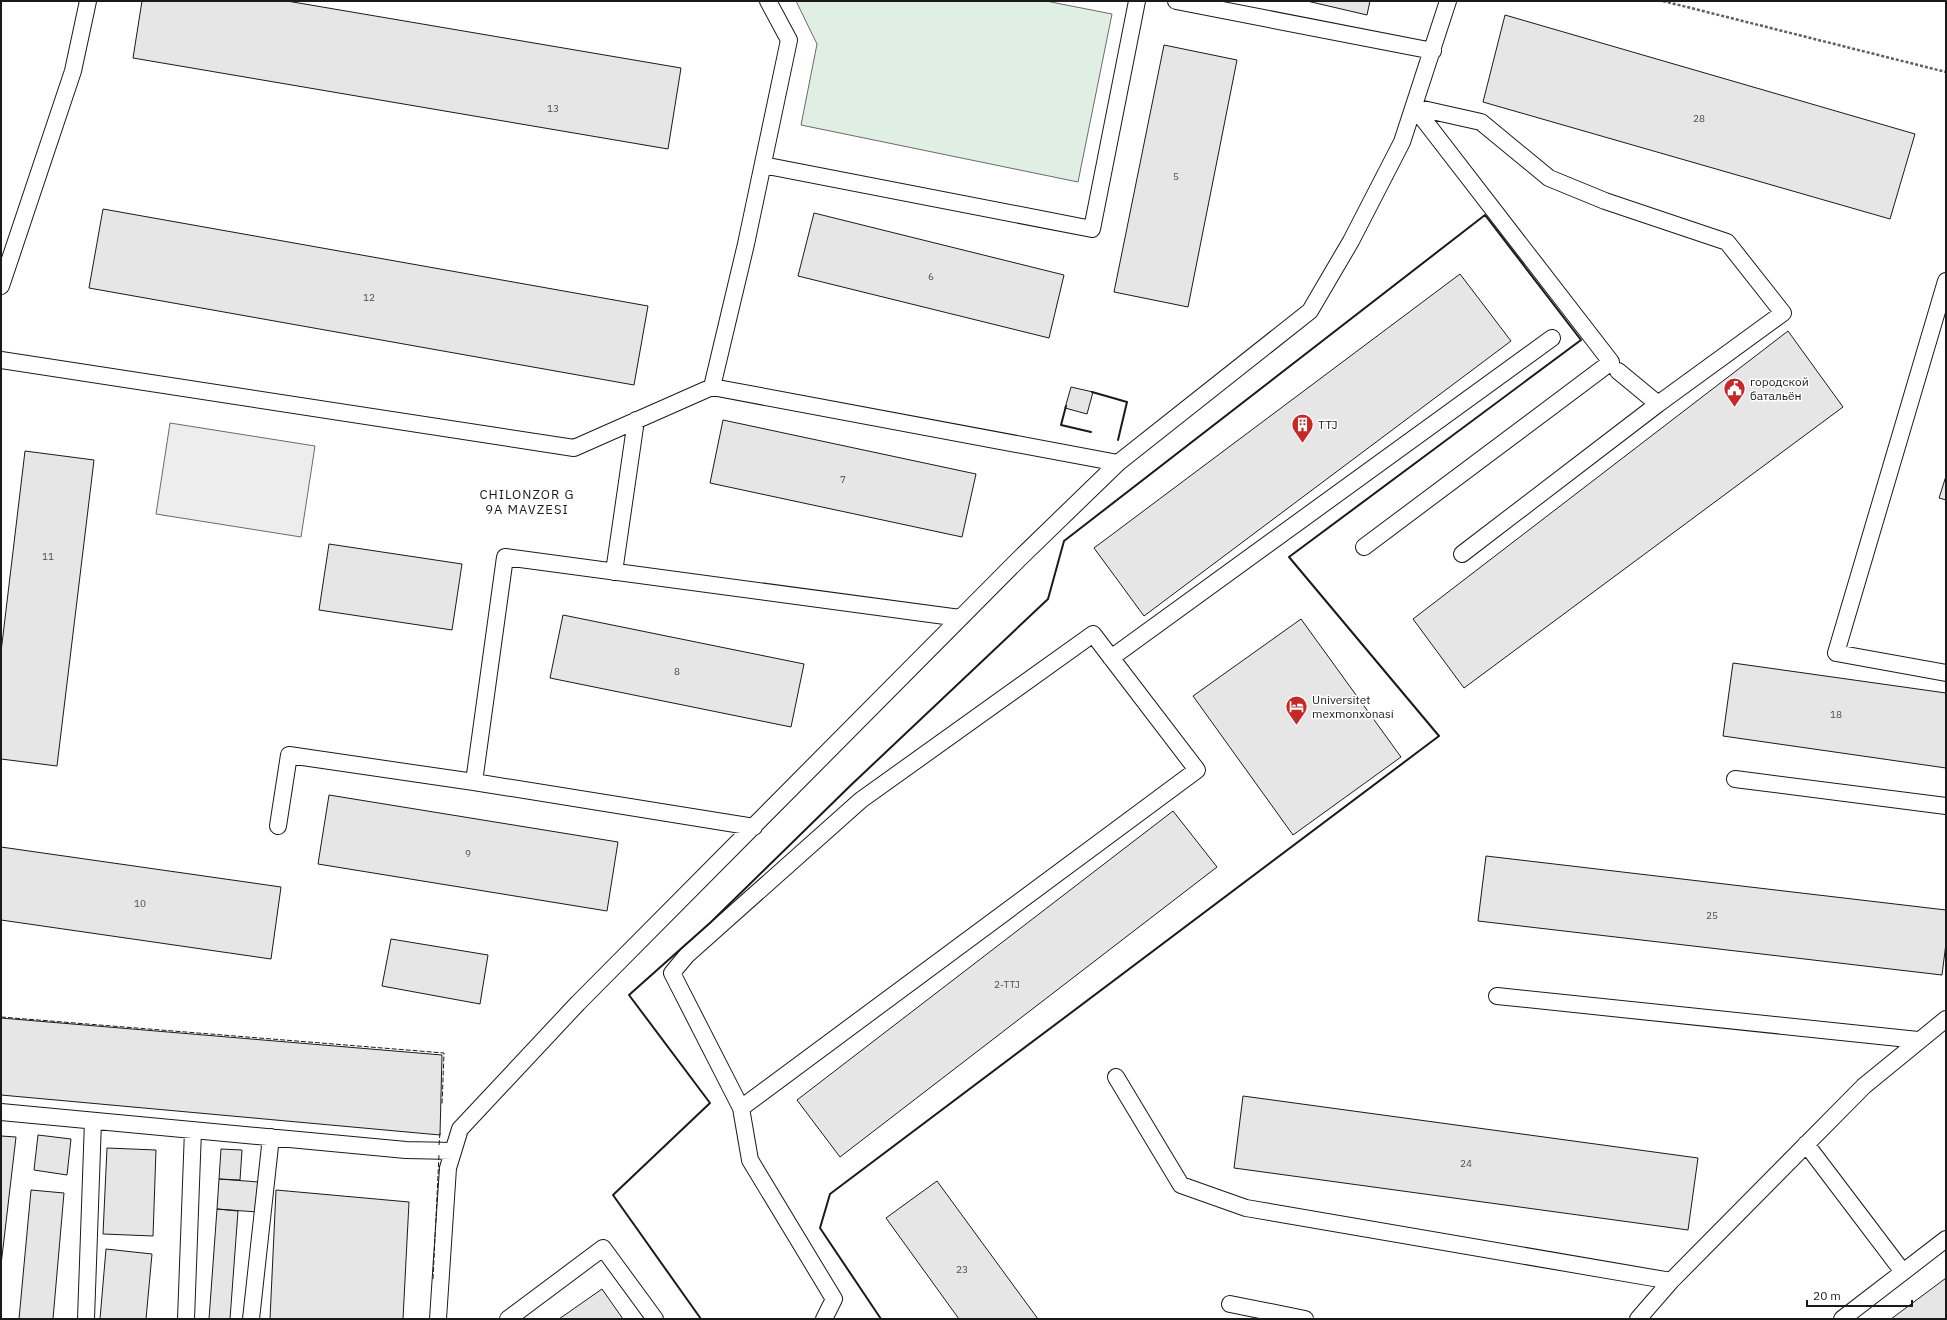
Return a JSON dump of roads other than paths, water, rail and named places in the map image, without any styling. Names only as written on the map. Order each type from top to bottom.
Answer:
[{"type":"lane","points":[[1,286],[73,71],[88,1]]},
{"type":"lane","points":[[712,387],[745,252],[789,40],[768,1]]},
{"type":"lane","points":[[763,165],[1092,229],[1138,1]]},
{"type":"lane","points":[[1176,1],[1432,51]]},
{"type":"lane","points":[[438,1319],[448,1168],[460,1129],[578,1003],[960,618],[1118,462],[1310,311],[1351,241],[1402,142],[1448,1]]},
{"type":"lane","points":[[1414,107],[1481,122],[1549,178],[1605,201],[1727,242],[1783,313],[1658,404],[1462,554]]},
{"type":"lane","points":[[1364,547],[1611,362],[1414,107]]},
{"type":"lane","points":[[1946,280],[1836,652],[1946,673]]},
{"type":"lane","points":[[1111,658],[1552,338]]},
{"type":"lane","points":[[1,360],[574,448],[712,387],[1118,462]]},
{"type":"lane","points":[[1618,371],[1658,404]]},
{"type":"lane","points":[[614,572],[636,420]]},
{"type":"lane","points":[[474,782],[505,557],[960,618]]},
{"type":"lane","points":[[741,1108],[1197,770],[1093,634],[861,800],[687,955],[672,972],[741,1108],[750,1160],[834,1299],[824,1319]]},
{"type":"lane","points":[[278,826],[288,755],[474,782],[754,827]]},
{"type":"lane","points":[[1735,779],[1946,806]]},
{"type":"lane","points":[[1497,996],[1918,1040]]},
{"type":"lane","points":[[1638,1319],[1672,1281],[1864,1086],[1918,1040],[1946,1019]]},
{"type":"lane","points":[[1116,1077],[1181,1185],[1246,1208],[1672,1281]]},
{"type":"lane","points":[[1,1112],[406,1150],[453,1151]]},
{"type":"lane","points":[[86,1319],[93,1120]]},
{"type":"lane","points":[[186,1319],[193,1130]]},
{"type":"lane","points":[[251,1319],[271,1137]]},
{"type":"lane","points":[[1806,1144],[1903,1272]]},
{"type":"lane","points":[[1842,1319],[1946,1239]]},
{"type":"lane","points":[[508,1319],[603,1248],[655,1319]]},
{"type":"lane","points":[[1230,1304],[1305,1319]]},
{"type":"place","name":"городской батальён","points":[[1735,408]]},
{"type":"place","name":"TTJ","points":[[1303,444]]},
{"type":"place","name":"Universitet mexmonxonasi","points":[[1297,726]]},
{"type":"district","name":"CHILONZOR G 9A MAVZESI","points":[[527,502]]}]
